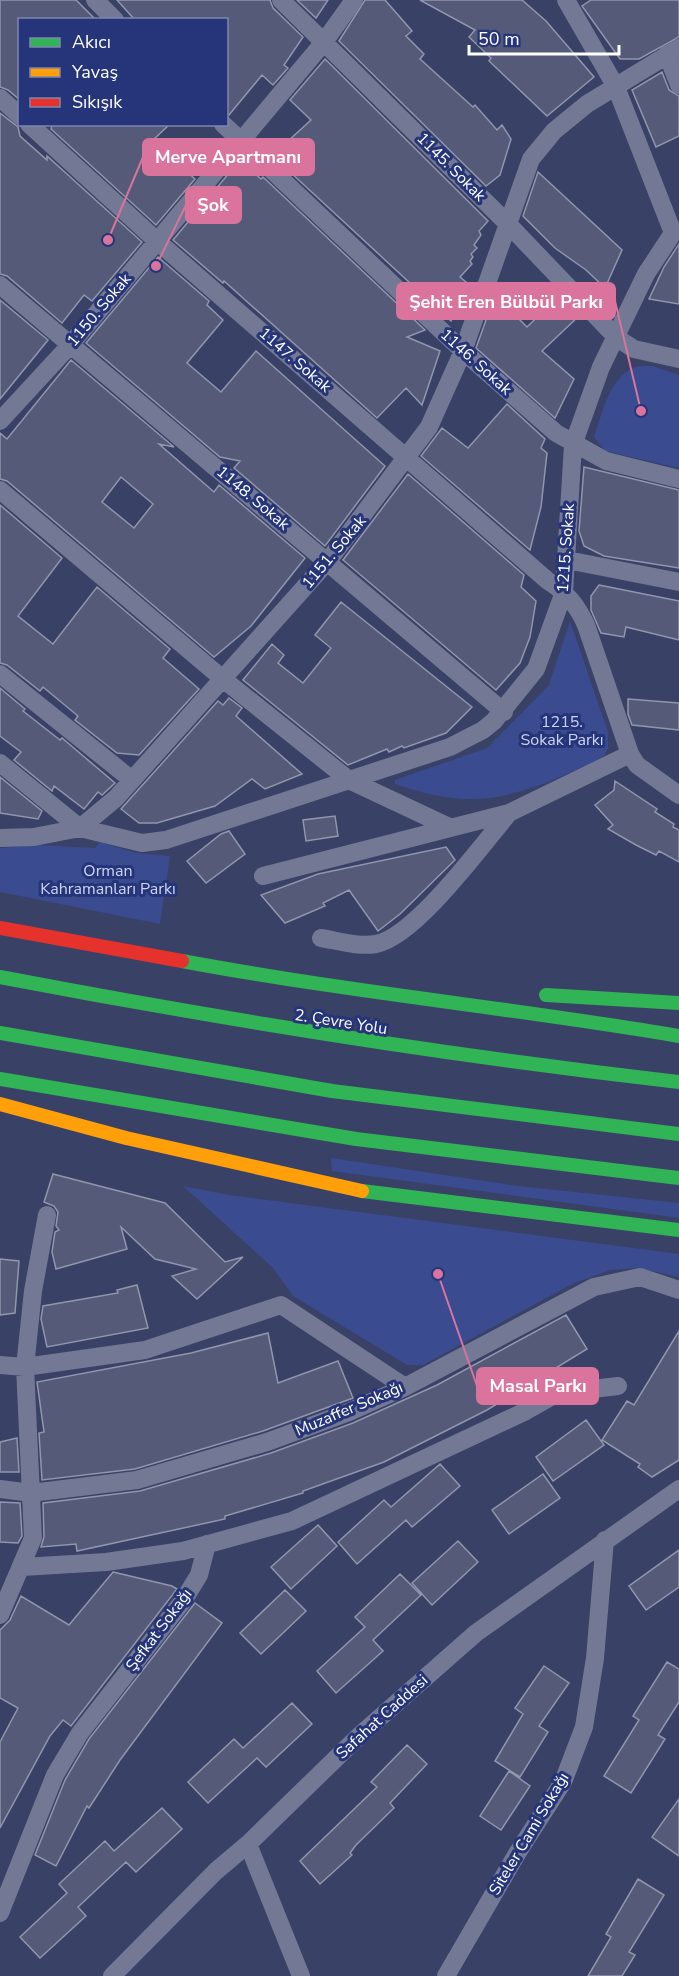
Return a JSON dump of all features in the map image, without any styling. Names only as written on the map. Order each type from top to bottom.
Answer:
[{"type":"highway","points":[[0,928],[273,978],[584,1020],[679,1036]]},
{"type":"highway","name":"2. Çevre Yolu","points":[[0,977],[175,1011],[379,1045],[679,1082]]},
{"type":"highway","points":[[273,978],[333,977],[456,989]]},
{"type":"highway","points":[[536,994],[679,1004]]},
{"type":"highway","points":[[0,1033],[332,1091],[461,1109],[679,1134]]},
{"type":"highway","points":[[0,1079],[356,1139],[679,1178]]},
{"type":"highway","points":[[0,1104],[126,1138],[357,1190],[679,1230]]},
{"type":"street","points":[[95,0],[113,18]]},
{"type":"street","name":"1145. Sokak","points":[[281,0],[508,224],[617,338],[634,349],[679,359]]},
{"type":"street","name":"1150. Sokak","points":[[0,421],[71,344],[324,42],[354,0]]},
{"type":"street","name":"1215. Sokak","points":[[80,828],[142,843],[166,840],[450,747],[483,730],[504,712],[536,669],[564,592],[573,445],[601,368],[646,274],[676,232],[616,87],[573,17],[566,0]]},
{"type":"street","points":[[673,51],[679,85]]},
{"type":"street","name":"1151. Sokak","points":[[80,828],[116,798],[328,561],[429,427],[463,351],[531,159],[554,131],[587,104],[673,51]]},
{"type":"street","points":[[0,98],[18,114]]},
{"type":"street","name":"1147. Sokak","points":[[31,126],[156,241],[408,457],[548,581],[564,592],[578,607],[586,625],[630,754]]},
{"type":"street","name":"1146. Sokak","points":[[225,126],[463,351],[573,445],[606,461],[679,478]]},
{"type":"street","name":"1148. Sokak","points":[[0,285],[504,712]]},
{"type":"street","points":[[0,490],[223,679],[349,780],[448,827]]},
{"type":"street","points":[[567,560],[679,582]]},
{"type":"street","points":[[0,674],[132,780]]},
{"type":"street","points":[[263,876],[509,813],[630,754],[637,765],[679,795]]},
{"type":"street","points":[[0,762],[80,828]]},
{"type":"street","points":[[321,938],[360,945],[378,944],[390,939],[418,918],[509,813]]},
{"type":"street","points":[[0,838],[34,837],[80,828]]},
{"type":"street","points":[[0,1615],[33,1538],[25,1367],[33,1291],[47,1215]]},
{"type":"street","name":"Muzaffer Sokağı","points":[[0,1489],[31,1493],[137,1480],[267,1442],[349,1412],[405,1386],[594,1287],[640,1277],[679,1290]]},
{"type":"street","points":[[0,1365],[25,1367],[145,1350],[280,1305],[405,1386]]},
{"type":"street","points":[[22,1567],[106,1562],[183,1551],[292,1521],[558,1393],[618,1386]]},
{"type":"street","name":"Safahat Caddesi","points":[[112,1976],[216,1871],[248,1844],[359,1736],[476,1633],[679,1489]]},
{"type":"street","name":"Siteler Cami Sokağı","points":[[446,1976],[518,1852],[563,1782],[584,1727],[595,1658],[605,1540]]},
{"type":"street","name":"Şefkat Sokağı","points":[[0,1914],[56,1775],[80,1733],[183,1601],[199,1575],[207,1544]]},
{"type":"street","points":[[248,1844],[301,1976]]},
{"type":"green space","points":[[639,366],[652,366],[679,375],[679,468],[605,451],[594,437],[614,385],[629,370]]},
{"type":"green space","name":"1215. Sokak Parkı","points":[[570,621],[608,732],[608,748],[604,756],[583,767],[519,792],[480,799],[440,796],[395,784],[395,780],[487,748],[549,685]]},
{"type":"green space","name":"Orman Kahramanları Parkı","points":[[100,842],[136,853],[170,856],[160,924],[0,892],[0,848],[37,845],[95,848]]},
{"type":"green space","points":[[331,1158],[518,1186],[679,1203],[679,1218],[332,1171]]},
{"type":"green space","points":[[183,1186],[229,1195],[679,1254],[679,1277],[639,1268],[610,1270],[572,1284],[423,1365],[407,1365],[293,1296],[273,1268]]},
{"type":"building","points":[[0,0],[76,0],[94,18],[18,18],[18,98],[0,87]]},
{"type":"building","points":[[117,0],[270,0],[273,8],[303,37],[284,65],[288,68],[273,85],[262,75],[229,115],[228,18],[133,18]]},
{"type":"building","points":[[297,0],[328,0],[316,18]]},
{"type":"building","points":[[365,0],[385,0],[412,31],[406,36],[424,54],[420,59],[473,107],[475,105],[497,130],[502,125],[511,139],[500,175],[486,186],[339,41]]},
{"type":"building","points":[[420,0],[522,0],[546,21],[594,77],[547,116],[489,61],[491,58],[469,37],[475,30]]},
{"type":"building","points":[[591,0],[679,0],[679,37],[639,59],[620,59],[582,6]]},
{"type":"building","points":[[325,59],[488,221],[479,231],[481,235],[474,245],[477,248],[471,254],[472,264],[460,277],[466,282],[451,321],[276,159],[279,155],[276,152],[311,120],[290,100]]},
{"type":"building","points":[[662,72],[669,90],[679,96],[679,136],[656,147],[632,90]]},
{"type":"building","points":[[0,113],[18,127],[20,136],[47,160],[47,156],[142,242],[92,301],[84,295],[62,323],[7,276],[0,274]]},
{"type":"building","points":[[52,126],[168,126],[152,141],[195,179],[156,225],[51,129]]},
{"type":"building","points":[[240,160],[261,179],[263,177],[425,330],[407,337],[440,351],[422,405],[406,388],[377,418],[224,281],[223,283],[173,240]]},
{"type":"building","points":[[538,172],[622,250],[605,288],[586,270],[555,248],[523,216]]},
{"type":"building","points":[[679,244],[679,304],[649,299],[664,267]]},
{"type":"building","points":[[158,257],[209,301],[207,305],[223,320],[187,363],[221,392],[256,351],[385,466],[325,546],[234,468],[240,461],[220,457],[86,343]]},
{"type":"building","points":[[495,295],[527,327],[560,295],[580,315],[542,351],[574,379],[555,418],[476,348]]},
{"type":"building","points":[[0,300],[48,340],[0,399]]},
{"type":"building","points":[[71,360],[174,447],[159,444],[214,492],[219,485],[305,558],[251,626],[214,657],[7,481],[0,479],[0,433],[7,439]],"holes":[[[121,477],[153,504],[134,528],[102,502]]]},
{"type":"building","points":[[507,404],[545,439],[541,448],[547,453],[541,507],[530,550],[421,456],[442,428],[468,448]]},
{"type":"building","points":[[584,467],[679,490],[679,568],[604,556],[584,546],[579,531]]},
{"type":"building","points":[[408,474],[524,575],[521,587],[536,601],[530,637],[520,663],[496,690],[343,560]]},
{"type":"building","points":[[0,505],[62,558],[18,616],[53,644],[97,587],[170,649],[163,658],[199,689],[139,755],[117,753],[75,720],[78,716],[43,687],[40,691],[7,665],[0,663]]},
{"type":"building","points":[[599,585],[679,601],[679,640],[626,627],[624,637],[601,633],[591,610],[591,596]]},
{"type":"building","points":[[341,602],[472,707],[446,733],[404,748],[402,746],[389,752],[387,749],[348,765],[243,680],[272,644],[284,655],[278,663],[303,683],[331,648],[315,635]]},
{"type":"building","points":[[0,688],[25,709],[23,711],[60,740],[62,738],[115,783],[102,795],[98,792],[84,809],[54,786],[52,791],[14,760],[21,752],[0,736]]},
{"type":"building","points":[[229,698],[242,708],[236,716],[302,774],[265,789],[252,779],[215,806],[157,823],[139,823],[121,809],[218,701],[223,705]]},
{"type":"building","points":[[628,699],[679,703],[679,730],[632,725],[628,714]]},
{"type":"building","points":[[0,777],[42,811],[38,819],[0,813]]},
{"type":"building","points":[[615,781],[657,809],[655,812],[679,830],[679,862],[659,851],[656,855],[608,829],[613,825],[595,805],[614,790]]},
{"type":"building","points":[[335,816],[338,836],[306,841],[303,820]]},
{"type":"building","points":[[229,831],[245,854],[206,883],[187,861],[221,834]]},
{"type":"building","points":[[446,847],[455,860],[400,914],[378,931],[349,890],[323,903],[325,906],[285,923],[261,895],[318,874]]},
{"type":"building","points":[[53,1174],[165,1203],[225,1262],[243,1257],[197,1299],[172,1276],[196,1269],[155,1259],[121,1227],[127,1249],[56,1269],[52,1252],[55,1232],[59,1230],[56,1226],[58,1212],[54,1206],[44,1202]]},
{"type":"building","points":[[0,1259],[19,1261],[15,1313],[0,1315]]},
{"type":"building","points":[[137,1285],[148,1328],[47,1347],[41,1319],[43,1306],[118,1293],[117,1290]]},
{"type":"building","points":[[566,1315],[587,1349],[487,1410],[384,1462],[303,1491],[303,1493],[225,1516],[225,1519],[77,1551],[76,1544],[41,1547],[44,1537],[43,1503],[140,1491],[271,1453],[353,1423],[437,1385]]},
{"type":"building","points":[[679,1331],[679,1460],[652,1477],[638,1467],[640,1464],[602,1440],[627,1401],[634,1405]]},
{"type":"building","points":[[268,1333],[278,1383],[338,1361],[353,1398],[263,1431],[135,1469],[42,1480],[39,1433],[44,1432],[37,1382],[191,1353]]},
{"type":"building","points":[[586,1420],[604,1445],[553,1481],[536,1457]]},
{"type":"building","points":[[17,1438],[19,1472],[0,1472],[0,1442]]},
{"type":"building","points":[[440,1464],[460,1486],[412,1527],[406,1520],[357,1564],[338,1542],[384,1500],[391,1507]]},
{"type":"building","points":[[543,1474],[560,1498],[509,1534],[492,1510]]},
{"type":"building","points":[[0,1502],[20,1503],[22,1536],[18,1543],[0,1542]]},
{"type":"building","points":[[318,1525],[337,1546],[291,1589],[271,1567]]},
{"type":"building","points":[[458,1541],[478,1562],[432,1605],[412,1583]]},
{"type":"building","points":[[679,1550],[679,1587],[646,1610],[629,1586]]},
{"type":"building","points":[[113,1572],[177,1589],[71,1726],[63,1720],[50,1736],[0,1828],[0,1742],[18,1708],[0,1698],[0,1630],[10,1620],[21,1596],[69,1625]]},
{"type":"building","points":[[400,1574],[421,1595],[373,1640],[383,1651],[336,1693],[317,1671],[365,1627],[355,1617]]},
{"type":"building","points":[[285,1590],[306,1611],[261,1654],[240,1633]]},
{"type":"building","points":[[195,1603],[222,1623],[120,1760],[89,1808],[87,1806],[56,1866],[35,1855],[65,1780],[89,1739]]},
{"type":"building","points":[[667,1662],[679,1669],[679,1702],[658,1735],[665,1739],[631,1793],[604,1776],[639,1720],[633,1716]]},
{"type":"building","points":[[544,1666],[569,1683],[539,1726],[548,1732],[520,1777],[495,1761],[523,1714],[515,1708]]},
{"type":"building","points":[[292,1703],[312,1724],[266,1767],[257,1758],[208,1803],[188,1782],[234,1739],[243,1748]]},
{"type":"building","points":[[407,1745],[427,1764],[390,1803],[394,1808],[356,1845],[350,1853],[352,1855],[320,1884],[300,1861],[377,1787],[371,1782]]},
{"type":"building","points":[[509,1771],[530,1786],[501,1830],[480,1816]]},
{"type":"building","points":[[679,1799],[679,1856],[652,1837]]},
{"type":"building","points":[[162,1808],[182,1829],[136,1872],[126,1862],[78,1907],[86,1916],[40,1958],[20,1937],[67,1893],[59,1884],[105,1841],[114,1851]]},
{"type":"building","points":[[638,1879],[664,1895],[629,1952],[635,1955],[622,1976],[588,1976],[611,1937],[606,1934]]},
{"type":"traffic: fast","points":[[182,961],[306,982],[679,1036]]},
{"type":"traffic: fast","points":[[0,977],[338,1036],[508,1061],[679,1082]]},
{"type":"traffic: fast","points":[[546,995],[679,1003]]},
{"type":"traffic: fast","points":[[0,1033],[332,1091],[679,1134]]},
{"type":"traffic: fast","points":[[0,1079],[356,1139],[679,1178]]},
{"type":"traffic: fast","points":[[362,1191],[679,1230]]},
{"type":"traffic: slow","points":[[0,1104],[126,1138],[362,1191]]},
{"type":"traffic: jam","points":[[0,928],[182,961]]},
{"type":"place","name":"Merve Apartmanı","points":[[108,240]]},
{"type":"place","name":"Şok","points":[[156,266]]},
{"type":"place","name":"Şehit Eren Bülbül Parkı","points":[[641,411]]},
{"type":"place","name":"Masal Parkı","points":[[438,1274]]}]
